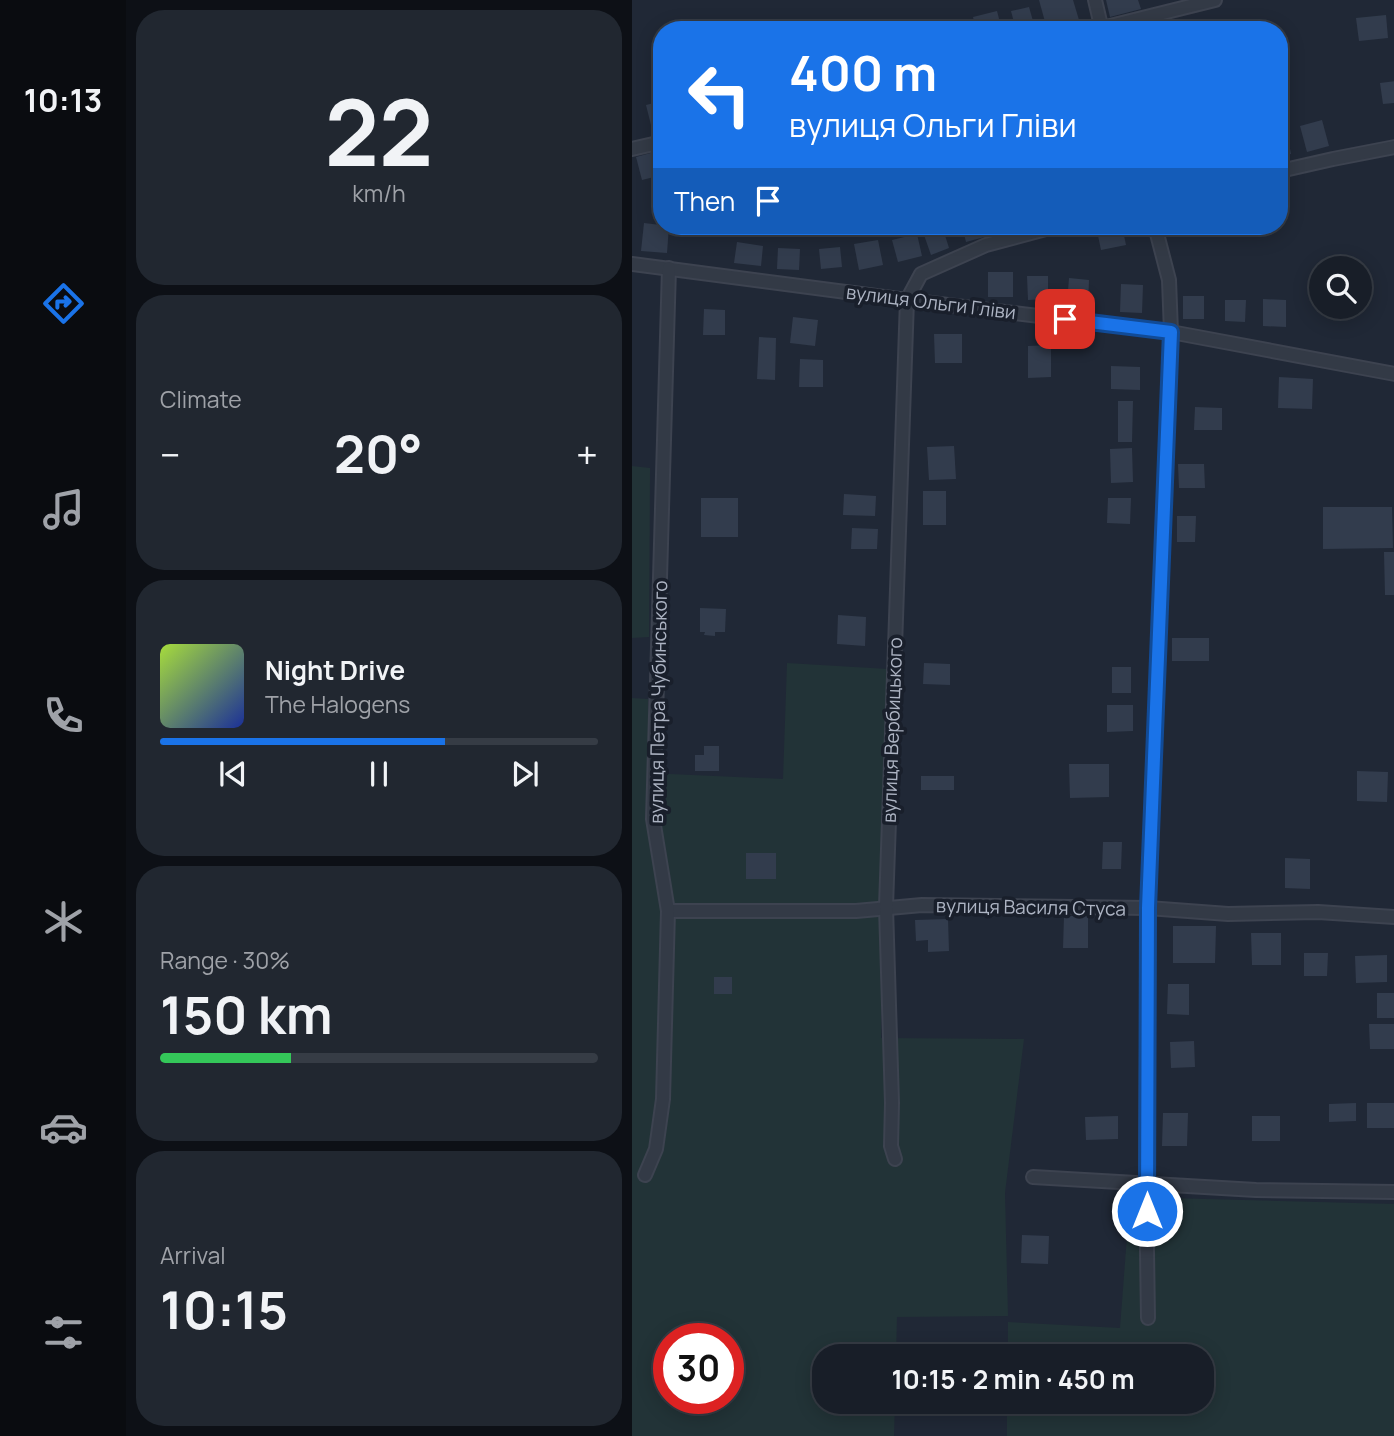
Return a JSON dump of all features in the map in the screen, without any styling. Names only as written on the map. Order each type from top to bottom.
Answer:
[{"type":"street","points":[[1095,0],[1098,21]]},
{"type":"street","points":[[1131,21],[1215,0]]},
{"type":"street","points":[[632,149],[653,144]]},
{"type":"street","points":[[1288,169],[1394,147]]},
{"type":"street","points":[[907,300],[921,274],[986,245],[1023,235]]},
{"type":"street","points":[[1148,1318],[1148,908],[1171,332],[1169,280],[1157,235]]},
{"type":"street","name":"вулиця Ольги Гліви","points":[[632,264],[1171,332],[1394,374]]},
{"type":"street","name":"вулиця Петра Чубинського","points":[[645,1175],[656,1149],[663,1099],[668,911],[653,819],[669,268]]},
{"type":"street","name":"вулиця Вербицького","points":[[895,1159],[891,1146],[886,907],[907,300]]},
{"type":"street","name":"вулиця Василя Стуса","points":[[668,911],[856,911],[922,905],[1148,908],[1228,914],[1318,912],[1394,917]]},
{"type":"street","points":[[1033,1177],[1256,1190],[1394,1192]]},
{"type":"shaded area","points":[[632,466],[650,468],[649,637],[632,638]]},
{"type":"shaded area","points":[[787,663],[888,669],[881,1038],[1024,1039],[1005,1193],[1008,1316],[897,1317],[896,1344],[812,1344],[812,1414],[895,1414],[894,1436],[632,1436],[632,698],[648,699],[648,773],[783,779]]},
{"type":"shaded area","points":[[1130,1197],[1394,1204],[1394,1436],[1007,1436],[1007,1414],[1214,1414],[1214,1344],[1008,1344],[1008,1322],[1120,1328]]},
{"type":"building","points":[[1039,0],[1073,0],[1079,20],[1045,21]]},
{"type":"building","points":[[1106,0],[1138,0],[1141,9],[1110,17]]},
{"type":"building","points":[[1029,7],[1033,21],[1014,21],[1011,11]]},
{"type":"building","points":[[997,11],[1000,21],[974,21],[973,17]]},
{"type":"building","points":[[1386,15],[1388,38],[1359,41],[1356,18]]},
{"type":"building","points":[[1395,81],[1395,103],[1383,104],[1380,83]]},
{"type":"building","points":[[653,103],[653,129],[652,129],[646,105]]},
{"type":"building","points":[[1322,120],[1329,146],[1307,152],[1300,126]]},
{"type":"building","points":[[653,152],[653,177],[642,180],[636,157]]},
{"type":"building","points":[[644,223],[653,224],[653,235],[668,235],[667,253],[641,251]]},
{"type":"building","points":[[917,235],[922,256],[898,262],[892,240]]},
{"type":"building","points":[[924,235],[945,235],[949,248],[931,255]]},
{"type":"building","points":[[964,235],[988,235],[988,236],[966,242]]},
{"type":"building","points":[[1098,235],[1124,235],[1126,245],[1101,250]]},
{"type":"building","points":[[878,240],[883,265],[859,270],[854,244]]},
{"type":"building","points":[[737,242],[763,246],[761,266],[734,263]]},
{"type":"building","points":[[840,247],[842,267],[821,269],[819,249]]},
{"type":"building","points":[[778,248],[800,249],[799,270],[777,269]]},
{"type":"building","points":[[988,272],[1013,272],[1013,297],[988,297]]},
{"type":"building","points":[[1027,276],[1048,276],[1048,299],[1028,300]]},
{"type":"building","points":[[1069,278],[1089,280],[1088,306],[1067,304]]},
{"type":"building","points":[[1121,284],[1143,285],[1142,313],[1120,312]]},
{"type":"building","points":[[1183,296],[1204,296],[1204,319],[1183,319]]},
{"type":"building","points":[[1263,299],[1286,300],[1286,327],[1263,326]]},
{"type":"building","points":[[1225,300],[1246,300],[1245,322],[1225,321]]},
{"type":"building","points":[[704,309],[725,310],[725,335],[703,335]]},
{"type":"building","points":[[793,317],[818,320],[815,346],[790,343]]},
{"type":"building","points":[[934,334],[962,334],[962,363],[935,363]]},
{"type":"building","points":[[759,337],[776,338],[775,380],[757,379]]},
{"type":"building","points":[[1051,345],[1051,377],[1028,378],[1028,346]]},
{"type":"building","points":[[800,359],[823,360],[823,387],[799,387]]},
{"type":"building","points":[[1111,366],[1140,367],[1140,390],[1111,389]]},
{"type":"building","points":[[1279,377],[1313,379],[1312,409],[1278,408]]},
{"type":"building","points":[[1118,401],[1133,401],[1132,442],[1118,442]]},
{"type":"building","points":[[1195,407],[1222,408],[1222,430],[1194,430]]},
{"type":"building","points":[[954,446],[956,479],[929,480],[927,447]]},
{"type":"building","points":[[1132,448],[1133,482],[1111,483],[1110,449]]},
{"type":"building","points":[[1178,464],[1204,464],[1205,488],[1179,488]]},
{"type":"building","points":[[923,491],[946,491],[946,525],[923,525]]},
{"type":"building","points":[[844,494],[876,496],[875,516],[843,515]]},
{"type":"building","points":[[701,498],[738,498],[738,537],[701,537]]},
{"type":"building","points":[[1108,498],[1131,498],[1130,524],[1107,523]]},
{"type":"building","points":[[1323,507],[1392,507],[1393,548],[1323,549]]},
{"type":"building","points":[[1177,516],[1196,516],[1195,542],[1177,542]]},
{"type":"building","points":[[852,528],[878,529],[877,549],[851,549]]},
{"type":"building","points":[[1384,552],[1395,552],[1395,595],[1385,595]]},
{"type":"building","points":[[700,608],[726,609],[725,632],[715,632],[715,636],[700,632]]},
{"type":"building","points":[[838,615],[866,617],[865,646],[837,644]]},
{"type":"building","points":[[1172,638],[1209,638],[1209,661],[1172,661]]},
{"type":"building","points":[[924,663],[950,664],[950,685],[923,684]]},
{"type":"building","points":[[1112,667],[1131,667],[1131,693],[1112,693]]},
{"type":"building","points":[[1107,705],[1133,705],[1133,731],[1107,732]]},
{"type":"building","points":[[704,746],[719,746],[719,771],[695,771],[695,755],[704,755]]},
{"type":"building","points":[[1069,764],[1109,764],[1109,797],[1070,798]]},
{"type":"building","points":[[1357,771],[1388,772],[1387,802],[1357,801]]},
{"type":"building","points":[[921,776],[954,776],[954,790],[921,790]]},
{"type":"building","points":[[1103,842],[1122,842],[1121,869],[1102,869]]},
{"type":"building","points":[[746,853],[776,853],[776,879],[746,879]]},
{"type":"building","points":[[1285,858],[1310,859],[1310,889],[1285,888]]},
{"type":"building","points":[[1064,916],[1088,916],[1088,948],[1063,948]]},
{"type":"building","points":[[948,919],[949,951],[928,952],[928,940],[916,941],[915,920]]},
{"type":"building","points":[[1173,926],[1216,926],[1215,963],[1173,963]]},
{"type":"building","points":[[1251,933],[1281,933],[1281,965],[1252,965]]},
{"type":"building","points":[[1304,953],[1328,953],[1327,976],[1304,976]]},
{"type":"building","points":[[1387,955],[1387,982],[1356,983],[1355,956]]},
{"type":"building","points":[[714,977],[732,977],[732,994],[714,994]]},
{"type":"building","points":[[1168,984],[1189,984],[1189,1015],[1167,1014]]},
{"type":"building","points":[[1377,993],[1395,993],[1395,1018],[1377,1018]]},
{"type":"building","points":[[1369,1024],[1395,1024],[1395,1049],[1370,1049]]},
{"type":"building","points":[[1194,1041],[1195,1067],[1171,1068],[1170,1042]]},
{"type":"building","points":[[1356,1103],[1356,1121],[1329,1122],[1329,1104]]},
{"type":"building","points":[[1367,1103],[1395,1103],[1395,1128],[1367,1128]]},
{"type":"building","points":[[1163,1113],[1188,1113],[1187,1146],[1162,1146]]},
{"type":"building","points":[[1118,1116],[1118,1139],[1086,1140],[1085,1117]]},
{"type":"building","points":[[1252,1116],[1280,1116],[1280,1141],[1252,1141]]},
{"type":"building","points":[[1022,1235],[1049,1236],[1048,1264],[1021,1263]]},
{"type":"route","points":[[1065,319],[1171,332],[1148,908],[1147,1211]]}]
